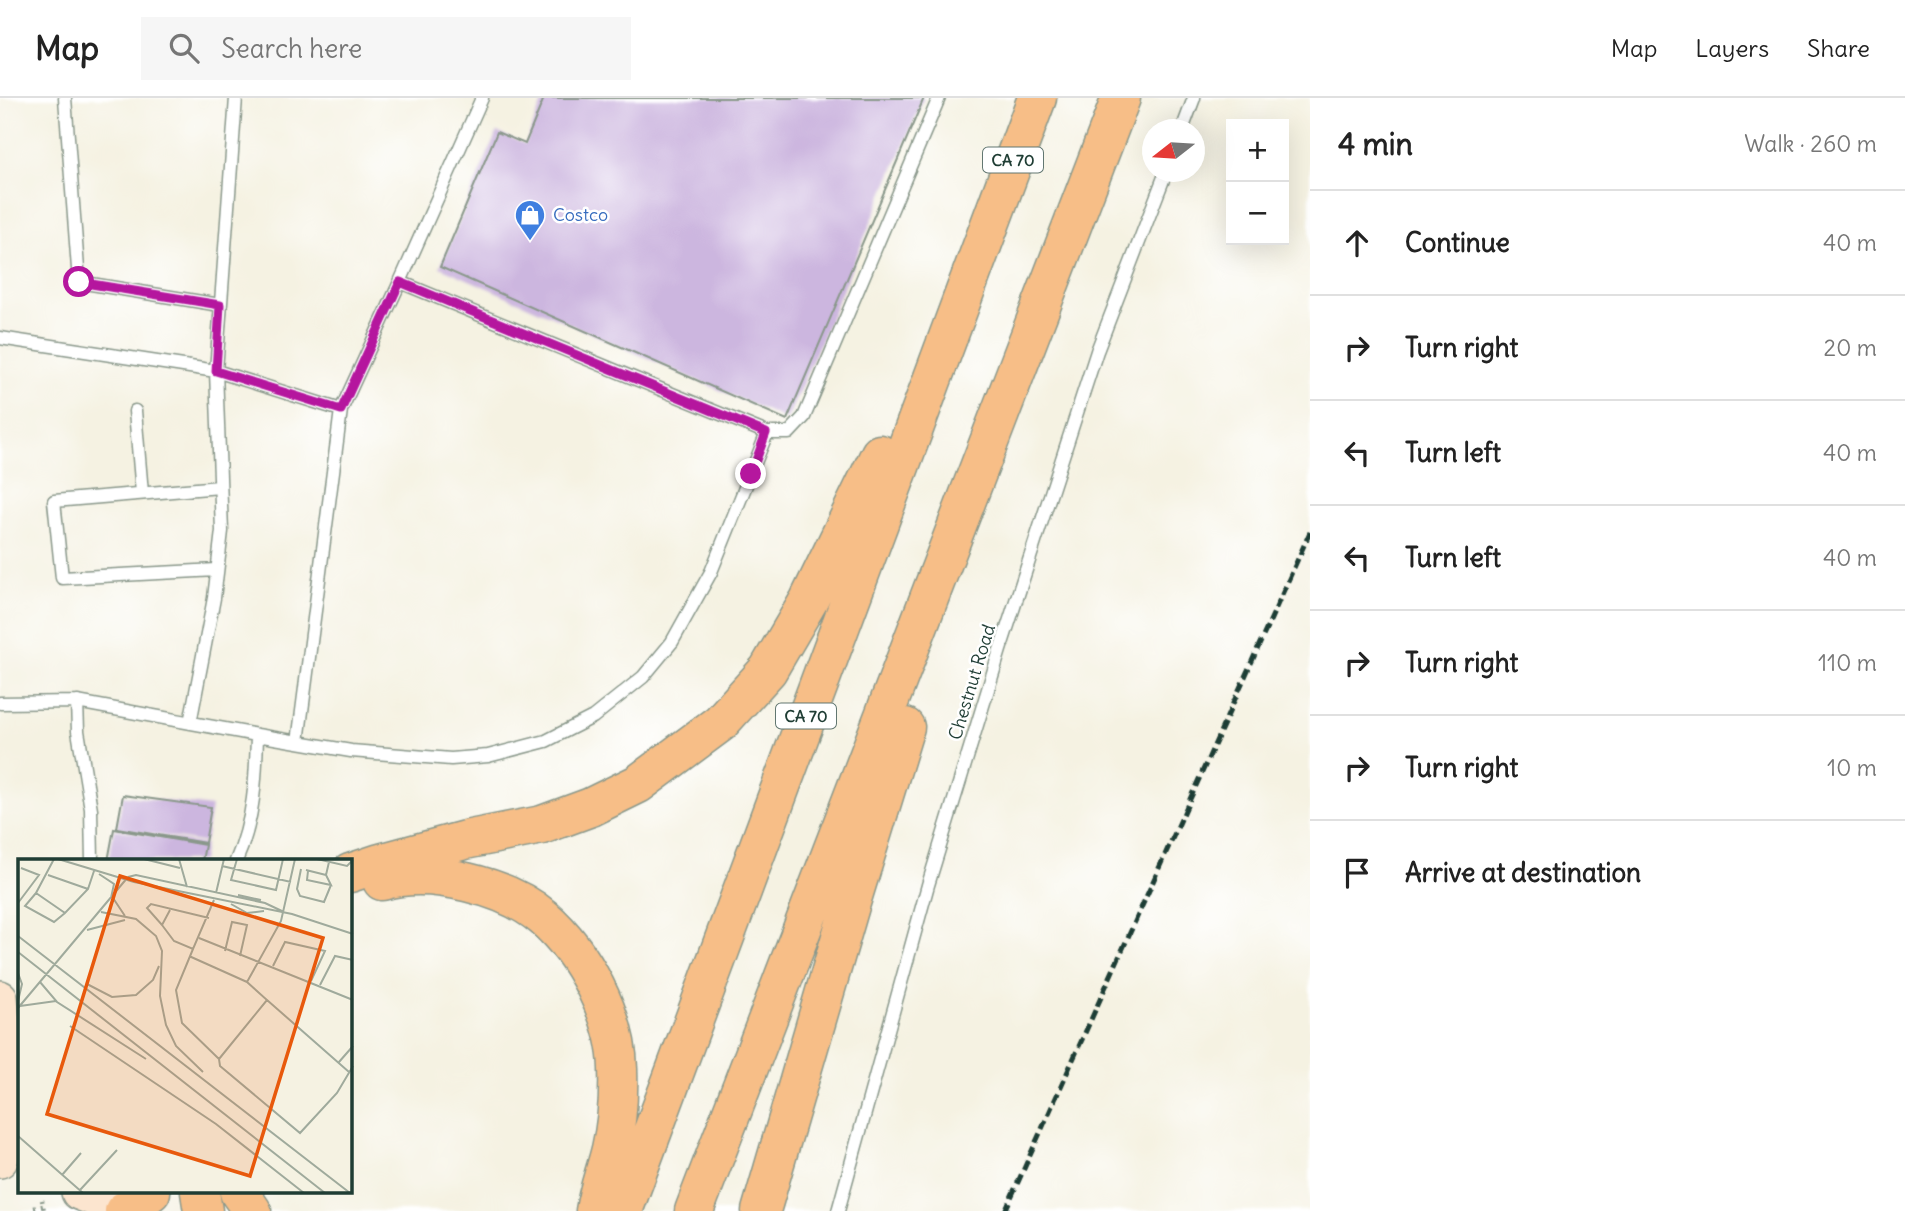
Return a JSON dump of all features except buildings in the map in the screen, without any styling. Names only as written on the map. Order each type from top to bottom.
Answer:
[{"type":"highway","name":"CA 70","points":[[622,1211],[1037,98]]},
{"type":"highway","points":[[694,1211],[1121,98]]},
{"type":"highway","points":[[352,872],[465,840],[542,825],[591,807],[638,784],[720,723],[768,670],[809,600],[989,221]]},
{"type":"highway","points":[[761,1211],[990,438]]},
{"type":"highway","points":[[352,889],[392,878],[437,876],[475,885],[513,900],[543,917],[572,947],[610,1020],[618,1066],[618,1107],[595,1211]]},
{"type":"highway","points":[[105,1201],[141,1194]]},
{"type":"highway","points":[[240,1194],[252,1211]]},
{"type":"main road","points":[[0,998],[12,1066],[10,1131],[0,1160]]},
{"type":"main road","points":[[0,1170],[18,1170]]},
{"type":"lane","points":[[65,98],[79,282],[220,305]]},
{"type":"lane","points":[[190,723],[214,598],[222,531],[216,371],[236,98]]},
{"type":"lane","points":[[298,742],[341,410],[482,98]]},
{"type":"lane","points":[[400,282],[766,433],[789,433],[804,417],[939,98]]},
{"type":"lane","points":[[1186,119],[1194,98]]},
{"type":"lane","name":"Chestnut Road","points":[[838,1211],[928,886],[1000,650],[1097,351],[1162,182]]},
{"type":"lane","points":[[0,338],[216,371],[341,410]]},
{"type":"lane","points":[[135,411],[142,493]]},
{"type":"lane","points":[[0,704],[77,702],[351,751],[451,759],[488,756],[546,741],[593,717],[643,677],[672,642],[711,572],[766,433]]},
{"type":"lane","points":[[217,570],[62,578],[54,501],[220,487]]},
{"type":"lane","points":[[77,702],[78,731],[91,809],[92,859]]},
{"type":"lane","points":[[237,859],[245,841],[256,786],[257,735]]},
{"type":"path","points":[[34,1208],[43,1206]]},
{"type":"railway","points":[[1005,1211],[1310,532]]},
{"type":"place","name":"Costco","points":[[530,242]]},
{"type":"route","points":[[79,282],[220,305],[216,371],[341,410],[400,282],[766,433],[751,474]]}]
